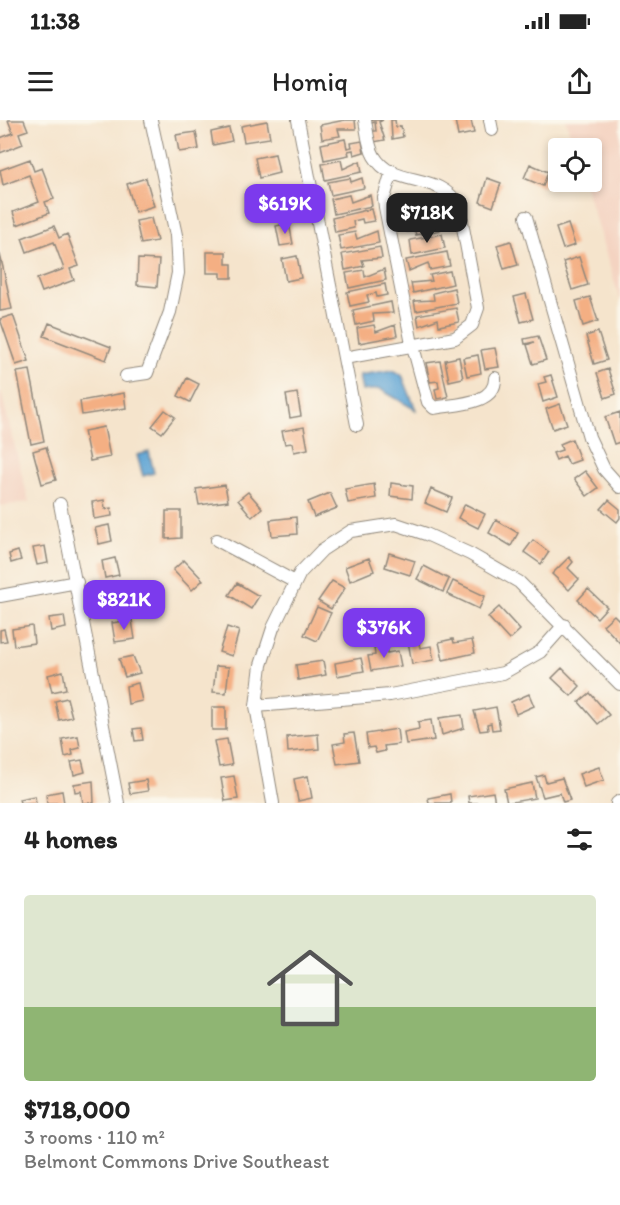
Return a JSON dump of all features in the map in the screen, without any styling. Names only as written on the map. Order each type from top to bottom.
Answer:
[{"type":"street","points":[[126,376],[147,374],[170,312],[178,273],[176,235],[151,120]]},
{"type":"street","points":[[298,120],[357,425]]},
{"type":"street","points":[[344,358],[413,346],[462,334],[476,319],[478,308],[459,206],[453,197],[437,184],[412,180],[392,171],[374,155],[365,120]]},
{"type":"street","points":[[392,171],[384,198],[385,207],[413,346],[428,402],[434,408],[486,397],[495,387],[495,378]]},
{"type":"street","points":[[526,217],[589,438],[604,469],[620,487]]},
{"type":"street","points":[[60,504],[77,582],[118,803]]},
{"type":"street","points":[[273,803],[256,706],[265,653],[295,582],[322,550],[351,531],[396,525],[426,534],[470,554],[519,582],[620,684]]},
{"type":"street","points":[[217,540],[295,582]]},
{"type":"street","points":[[0,596],[77,582]]},
{"type":"street","points":[[256,706],[390,695],[503,673],[540,652],[564,625]]},
{"type":"shaded area","points":[[566,120],[620,120],[620,300],[587,192],[602,192],[602,138],[571,138]]},
{"type":"shaded area","points":[[0,388],[29,502],[0,506]]},
{"type":"water","points":[[393,370],[402,375],[416,410],[380,389],[362,391],[359,375]]},
{"type":"water","points":[[149,452],[154,473],[143,476],[137,455]]},
{"type":"building","points":[[8,120],[24,120],[28,130],[19,133],[23,144],[0,153],[0,138],[13,133]]},
{"type":"building","points":[[355,120],[356,129],[338,129],[340,136],[322,139],[320,125]]},
{"type":"building","points":[[370,120],[383,120],[379,122],[385,140],[374,142],[372,131],[376,131],[375,122],[371,123]]},
{"type":"building","points":[[391,120],[395,120],[396,127],[401,126],[403,137],[392,139]]},
{"type":"building","points":[[455,120],[471,120],[474,133],[458,136]]},
{"type":"building","points":[[267,121],[270,138],[244,142],[241,126]]},
{"type":"building","points":[[229,128],[232,141],[213,145],[211,132]]},
{"type":"building","points":[[196,132],[199,149],[179,152],[176,135]]},
{"type":"building","points":[[345,139],[347,148],[352,147],[351,143],[362,141],[364,152],[354,155],[353,150],[348,151],[349,155],[324,160],[321,144]]},
{"type":"building","points":[[275,154],[279,173],[259,178],[255,158]]},
{"type":"building","points":[[30,159],[34,171],[42,168],[54,199],[45,202],[49,213],[17,225],[13,212],[39,202],[29,175],[3,185],[0,170]]},
{"type":"building","points":[[341,160],[343,169],[360,161],[362,172],[325,180],[322,164]]},
{"type":"building","points":[[530,164],[548,172],[543,186],[524,178]]},
{"type":"building","points":[[146,178],[154,206],[135,212],[127,184]]},
{"type":"building","points":[[350,178],[351,182],[362,178],[364,188],[331,195],[328,182]]},
{"type":"building","points":[[487,178],[501,183],[493,207],[480,202]]},
{"type":"building","points":[[288,195],[290,208],[287,209],[288,216],[274,219],[270,199]]},
{"type":"building","points":[[349,195],[351,202],[370,195],[372,206],[334,214],[331,199]]},
{"type":"building","points":[[434,198],[437,212],[399,220],[396,209],[407,207],[408,211],[418,209],[416,201]]},
{"type":"building","points":[[371,209],[374,221],[363,223],[362,219],[353,221],[354,228],[335,232],[332,218]]},
{"type":"building","points":[[438,216],[440,230],[416,235],[415,231],[407,232],[405,222]]},
{"type":"building","points":[[151,218],[157,241],[141,244],[136,221]]},
{"type":"building","points":[[289,223],[293,244],[280,246],[276,226]]},
{"type":"building","points":[[568,224],[575,245],[563,249],[556,228]]},
{"type":"building","points":[[54,226],[59,238],[67,234],[79,266],[70,269],[74,280],[42,292],[37,279],[64,269],[54,242],[27,252],[22,238]]},
{"type":"building","points":[[377,231],[379,243],[341,250],[338,235],[355,232],[357,239]]},
{"type":"building","points":[[442,234],[445,248],[412,255],[410,240]]},
{"type":"building","points":[[511,241],[518,265],[504,269],[497,245]]},
{"type":"building","points":[[380,247],[382,258],[362,260],[364,266],[345,270],[342,254]]},
{"type":"building","points":[[207,252],[226,252],[226,264],[232,264],[232,278],[221,278],[221,273],[207,273]]},
{"type":"building","points":[[447,252],[450,266],[430,270],[428,263],[409,271],[406,260]]},
{"type":"building","points":[[0,254],[12,309],[0,311]]},
{"type":"building","points":[[297,256],[301,278],[286,281],[282,259]]},
{"type":"building","points":[[579,257],[588,285],[572,290],[563,262]]},
{"type":"building","points":[[138,259],[159,260],[157,287],[137,285]]},
{"type":"building","points":[[384,269],[386,280],[349,288],[346,273],[364,270],[365,277]]},
{"type":"building","points":[[450,271],[453,284],[413,293],[411,283],[432,281],[430,275]]},
{"type":"building","points":[[385,284],[387,295],[377,297],[376,293],[367,295],[369,302],[350,306],[347,292]]},
{"type":"building","points":[[454,288],[457,303],[416,311],[414,301],[434,300],[433,293]]},
{"type":"building","points":[[526,294],[533,319],[521,322],[514,297]]},
{"type":"building","points":[[590,297],[598,321],[583,326],[576,301]]},
{"type":"building","points":[[391,302],[393,313],[373,314],[374,321],[356,325],[353,310]]},
{"type":"building","points":[[456,308],[459,322],[439,326],[438,319],[419,326],[417,315]]},
{"type":"building","points":[[13,315],[29,361],[16,365],[0,319]]},
{"type":"building","points":[[49,323],[111,347],[106,360],[44,336]]},
{"type":"building","points":[[374,325],[376,332],[395,325],[397,336],[359,343],[357,328]]},
{"type":"building","points":[[598,332],[607,360],[594,364],[586,336]]},
{"type":"building","points":[[538,336],[546,360],[533,364],[527,345],[534,342],[525,344],[524,339]]},
{"type":"building","points":[[495,348],[499,367],[485,369],[481,350]]},
{"type":"building","points":[[478,355],[481,373],[467,376],[463,358]]},
{"type":"building","points":[[459,357],[463,378],[449,381],[445,360]]},
{"type":"building","points":[[440,361],[448,397],[437,399],[435,389],[439,388],[438,381],[430,382],[426,363]]},
{"type":"building","points":[[608,369],[616,394],[605,398],[597,373]]},
{"type":"building","points":[[30,370],[44,441],[31,444],[17,372]]},
{"type":"building","points":[[551,375],[558,397],[543,402],[538,384],[546,382],[544,377]]},
{"type":"building","points":[[187,378],[199,384],[190,402],[178,396]]},
{"type":"building","points":[[124,393],[126,408],[82,415],[80,401]]},
{"type":"building","points":[[297,393],[301,416],[290,418],[286,395]]},
{"type":"building","points":[[560,404],[567,424],[553,429],[546,409]]},
{"type":"building","points":[[165,410],[175,417],[162,433],[152,426]]},
{"type":"building","points":[[620,412],[620,442],[614,444],[605,417]]},
{"type":"building","points":[[104,427],[110,457],[90,461],[84,431]]},
{"type":"building","points":[[304,427],[308,449],[294,452],[292,443],[285,444],[282,431]]},
{"type":"building","points":[[572,439],[580,460],[569,464],[565,456],[556,460],[553,453],[562,450],[560,444]]},
{"type":"building","points":[[46,447],[56,480],[42,484],[33,451]]},
{"type":"building","points":[[585,471],[598,488],[587,496],[574,479]]},
{"type":"building","points":[[391,483],[413,486],[412,499],[390,496]]},
{"type":"building","points":[[374,484],[376,498],[348,503],[345,489]]},
{"type":"building","points":[[225,485],[228,501],[199,505],[196,489]]},
{"type":"building","points":[[431,489],[452,498],[446,512],[425,503]]},
{"type":"building","points":[[248,492],[262,508],[252,517],[238,500]]},
{"type":"building","points":[[330,493],[337,508],[314,517],[308,502]]},
{"type":"building","points":[[104,500],[105,509],[111,508],[112,516],[94,519],[92,502]]},
{"type":"building","points":[[609,500],[620,509],[620,518],[617,522],[601,509]]},
{"type":"building","points":[[465,504],[485,514],[478,528],[458,518]]},
{"type":"building","points":[[166,511],[181,511],[181,538],[166,539]]},
{"type":"building","points":[[296,517],[297,534],[272,536],[270,520]]},
{"type":"building","points":[[496,520],[518,533],[511,546],[489,533]]},
{"type":"building","points":[[109,525],[112,541],[99,544],[95,528]]},
{"type":"building","points":[[533,540],[549,552],[541,564],[524,552]]},
{"type":"building","points":[[45,546],[48,563],[37,565],[33,548]]},
{"type":"building","points":[[18,551],[21,560],[11,563],[9,554]]},
{"type":"building","points":[[389,553],[415,561],[410,575],[385,567]]},
{"type":"building","points":[[569,557],[573,562],[568,568],[579,579],[569,590],[552,574]]},
{"type":"building","points":[[115,558],[119,575],[105,578],[102,561]]},
{"type":"building","points":[[369,558],[374,571],[350,581],[345,567]]},
{"type":"building","points":[[184,560],[203,580],[192,590],[173,570]]},
{"type":"building","points":[[424,566],[449,579],[443,592],[417,579]]},
{"type":"building","points":[[332,581],[345,588],[331,609],[318,601]]},
{"type":"building","points":[[453,581],[485,596],[479,609],[447,594]]},
{"type":"building","points":[[237,583],[259,596],[251,609],[229,595]]},
{"type":"building","points":[[588,589],[607,607],[597,618],[578,600]]},
{"type":"building","points":[[122,591],[124,598],[133,596],[135,611],[114,614],[113,608],[109,609],[110,593]]},
{"type":"building","points":[[317,607],[331,613],[317,641],[304,635]]},
{"type":"building","points":[[499,607],[520,630],[509,640],[488,617]]},
{"type":"building","points":[[614,615],[620,621],[620,643],[603,625]]},
{"type":"building","points":[[64,616],[66,628],[51,631],[49,618]]},
{"type":"building","points":[[132,620],[135,639],[115,642],[112,623]]},
{"type":"building","points":[[32,626],[34,643],[14,646],[12,629]]},
{"type":"building","points":[[227,627],[239,631],[232,656],[219,652]]},
{"type":"building","points":[[4,629],[7,641],[0,642],[0,630]]},
{"type":"building","points":[[418,639],[420,648],[431,646],[434,660],[412,664],[408,641]]},
{"type":"building","points":[[453,639],[454,643],[472,640],[475,653],[443,660],[439,642]]},
{"type":"building","points":[[386,646],[387,653],[398,651],[401,666],[371,671],[368,656],[375,655],[374,648]]},
{"type":"building","points":[[133,656],[140,673],[125,677],[119,659]]},
{"type":"building","points":[[361,658],[364,671],[337,676],[335,663]]},
{"type":"building","points":[[323,661],[326,675],[298,680],[296,665]]},
{"type":"building","points":[[216,666],[229,667],[226,693],[213,692]]},
{"type":"building","points":[[562,668],[580,686],[571,696],[552,678]]},
{"type":"building","points":[[63,671],[66,689],[52,692],[48,675]]},
{"type":"building","points":[[138,683],[142,701],[128,704],[126,686]]},
{"type":"building","points":[[590,693],[609,715],[598,724],[579,702]]},
{"type":"building","points":[[529,694],[534,706],[516,714],[511,702]]},
{"type":"building","points":[[67,698],[72,717],[59,720],[55,701]]},
{"type":"building","points":[[212,707],[226,707],[226,730],[212,730]]},
{"type":"building","points":[[496,707],[500,729],[492,730],[491,723],[487,724],[488,730],[480,731],[474,711]]},
{"type":"building","points":[[462,715],[464,728],[442,735],[439,718]]},
{"type":"building","points":[[431,720],[434,740],[406,744],[404,732],[419,729],[418,722]]},
{"type":"building","points":[[141,728],[143,740],[135,741],[133,729]]},
{"type":"building","points":[[397,729],[399,744],[384,746],[385,751],[376,753],[374,747],[368,748],[366,734]]},
{"type":"building","points":[[354,733],[359,761],[337,764],[333,744],[345,742],[344,734]]},
{"type":"building","points":[[318,734],[319,749],[288,752],[287,737]]},
{"type":"building","points":[[78,736],[80,748],[72,750],[73,755],[65,757],[62,739]]},
{"type":"building","points":[[227,739],[232,765],[219,767],[214,741]]},
{"type":"building","points":[[82,760],[85,772],[74,775],[71,762]]},
{"type":"building","points":[[599,767],[604,780],[584,787],[579,774]]},
{"type":"building","points":[[544,775],[546,782],[562,778],[570,800],[563,802],[560,793],[543,797],[536,777]]},
{"type":"building","points":[[234,776],[238,799],[225,801],[221,778]]},
{"type":"building","points":[[308,776],[312,798],[298,801],[294,779]]},
{"type":"building","points":[[146,780],[148,791],[130,794],[128,783]]},
{"type":"building","points":[[93,781],[94,803],[83,803],[81,791],[75,792],[74,784]]},
{"type":"building","points":[[532,783],[535,798],[507,803],[504,789]]},
{"type":"building","points":[[62,791],[64,803],[47,803],[46,794]]},
{"type":"building","points":[[493,792],[495,803],[469,803],[468,796]]},
{"type":"building","points":[[450,794],[451,803],[429,803],[428,798]]},
{"type":"building","points":[[35,796],[36,803],[20,803],[19,799]]}]
